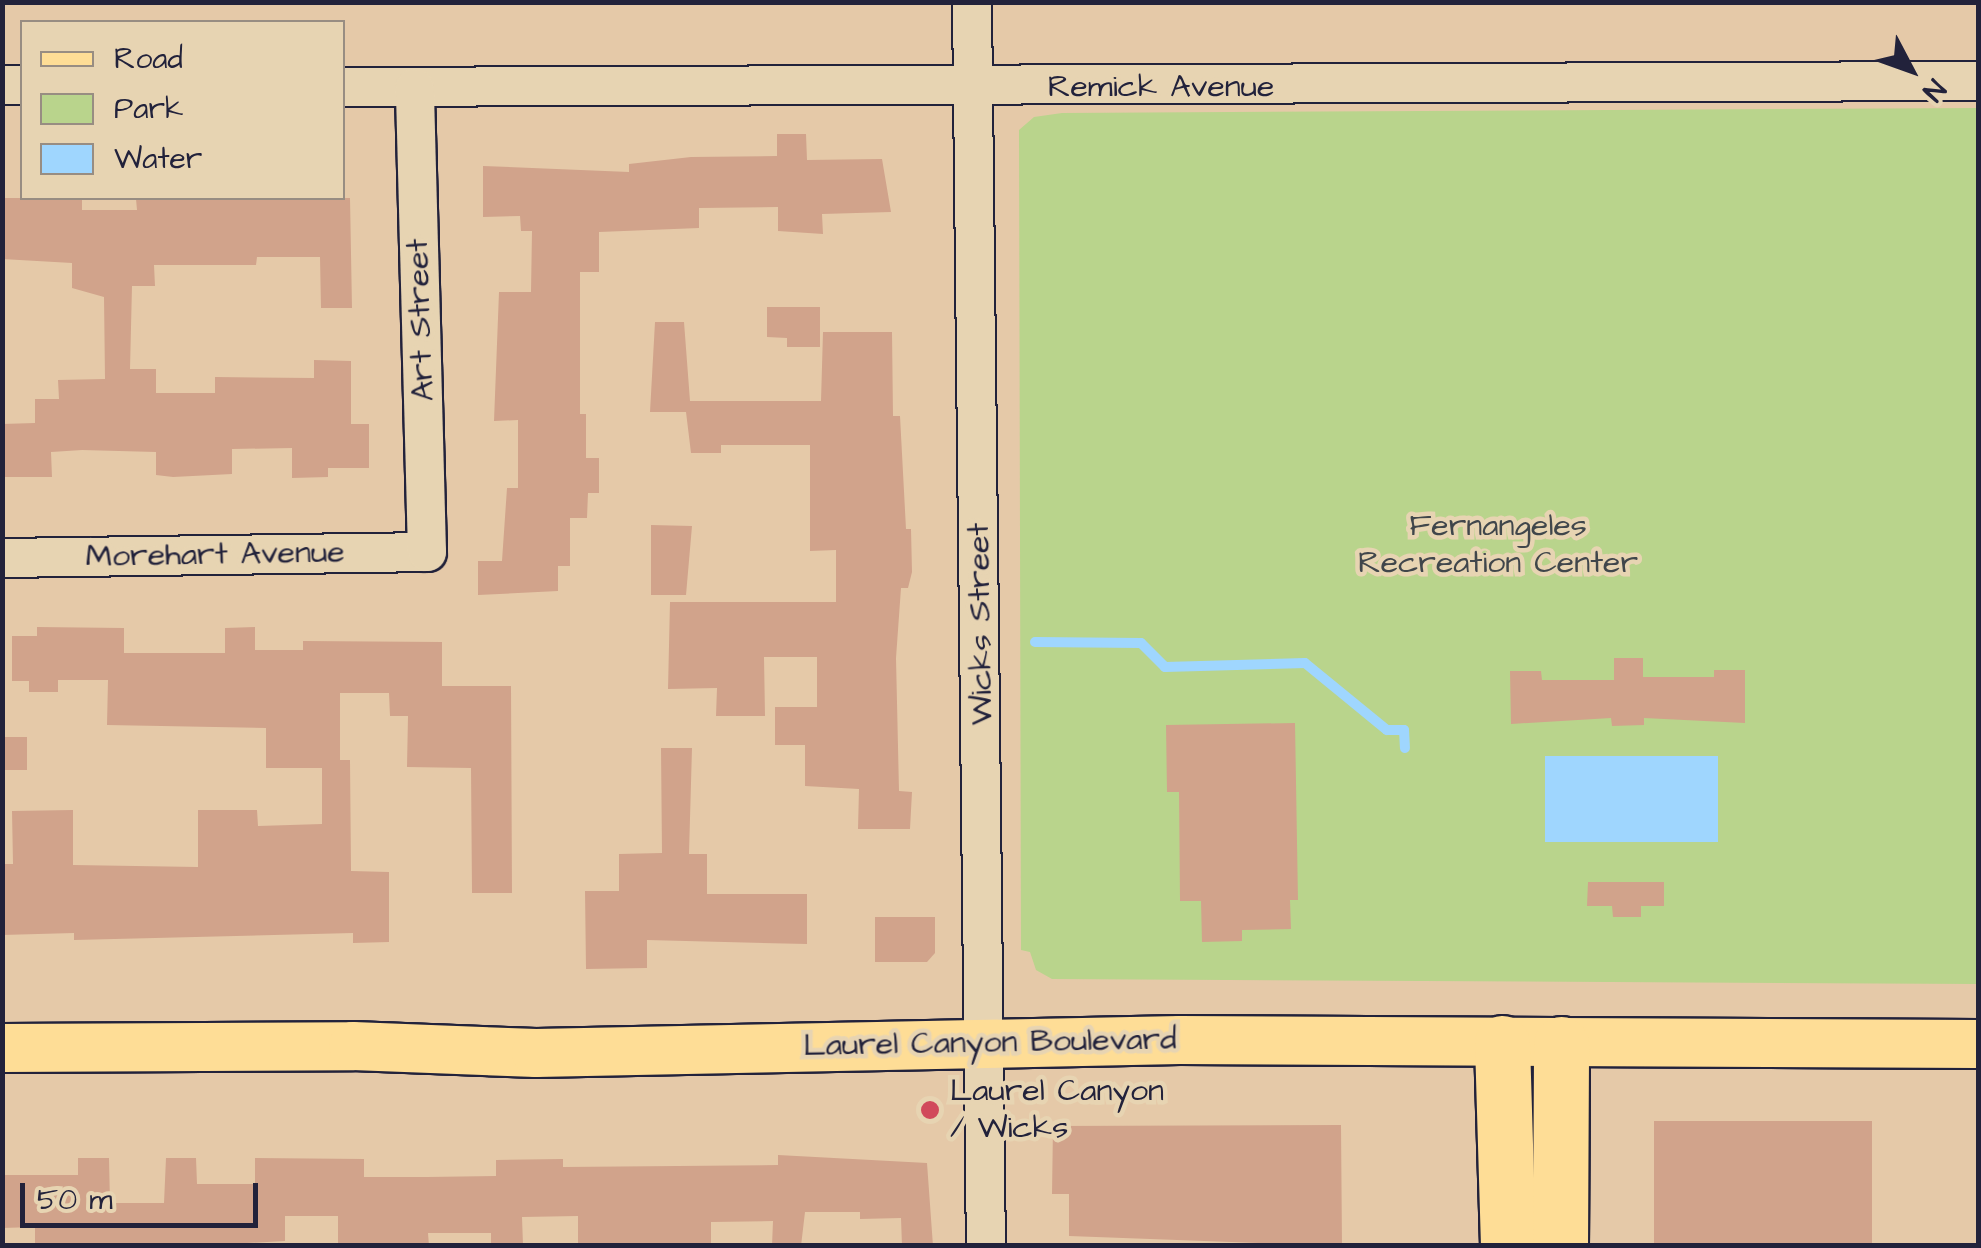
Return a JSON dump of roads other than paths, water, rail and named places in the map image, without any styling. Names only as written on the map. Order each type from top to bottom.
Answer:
[{"type":"highway","points":[[1502,1044],[1508,1246]]},
{"type":"highway","points":[[1560,1246],[1561,1044]]},
{"type":"main road","name":"Laurel Canyon Boulevard","points":[[2,1048],[987,1048],[1180,1040],[1978,1044]]},
{"type":"street","name":"Wicks Street","points":[[972,2],[987,1048],[986,1246]]},
{"type":"street","name":"Remick Avenue","points":[[345,88],[1978,81]]},
{"type":"street","name":"Art Street","points":[[415,88],[427,552]]},
{"type":"street","name":"Morehart Avenue","points":[[2,558],[427,552]]},
{"type":"water","points":[[1545,756],[1718,756],[1718,842],[1545,842]]},
{"type":"waterway","points":[[1035,642],[1141,643],[1165,667],[1305,663],[1387,730],[1404,730],[1405,748]]},
{"type":"place","name":"Laurel Canyon / Wicks","points":[[930,1110]]},
{"type":"park label","name":"Fernangeles Recreation Center","points":[[1498,546]]}]
